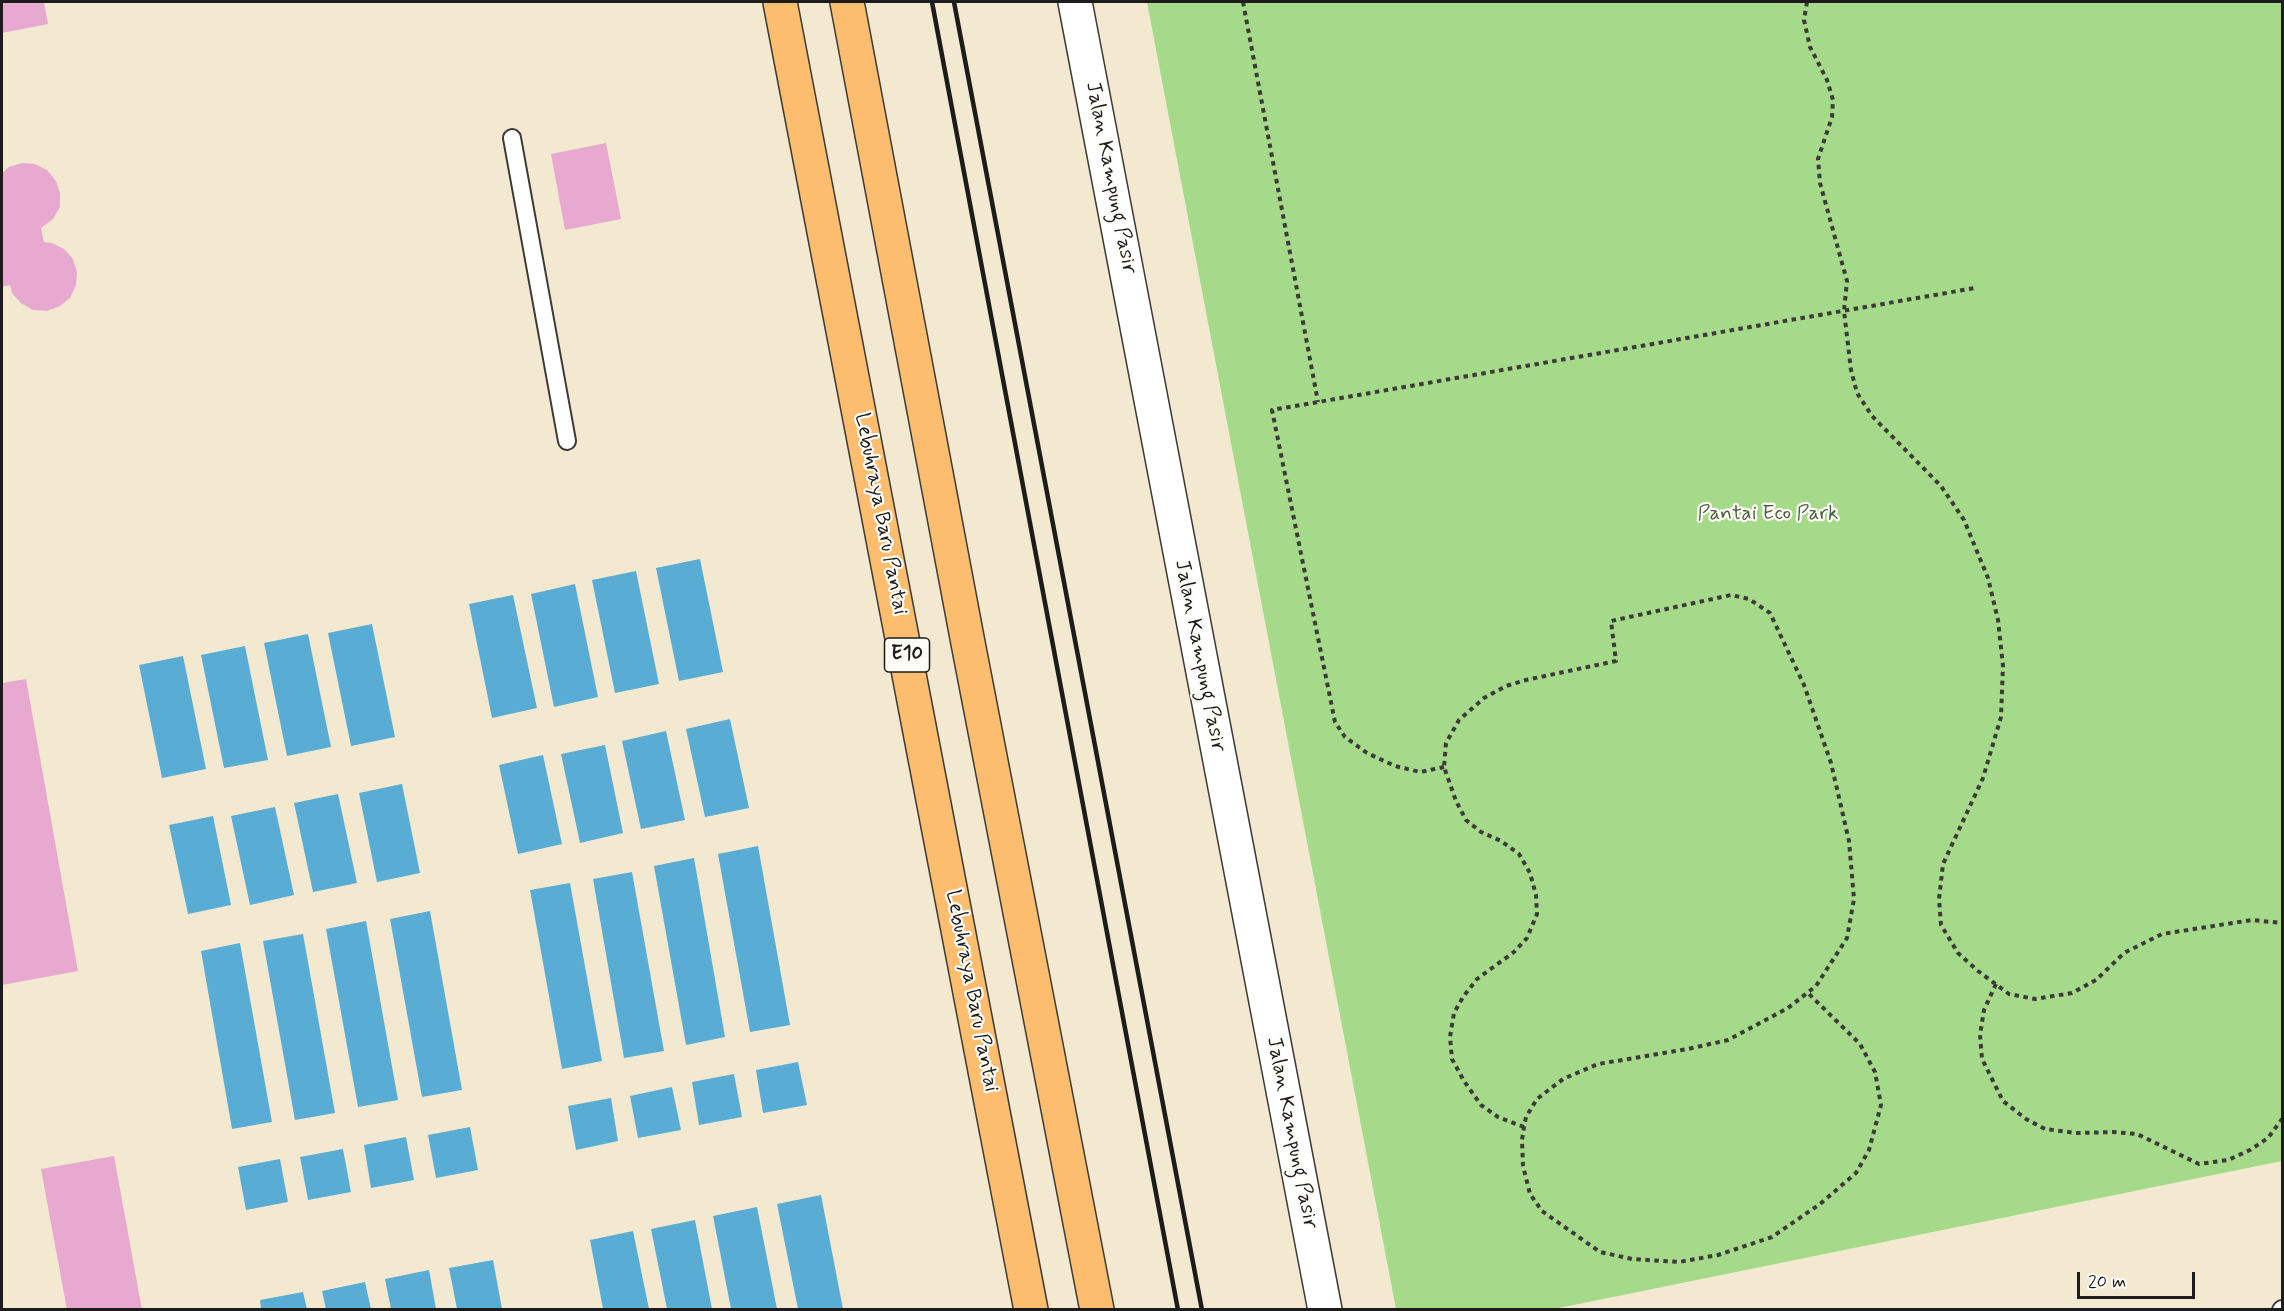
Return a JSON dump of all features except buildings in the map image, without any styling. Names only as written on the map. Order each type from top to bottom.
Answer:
[{"type":"highway","name":"Lebuhraya Baru Pantai","points":[[780,2],[1031,1310]]},
{"type":"highway","points":[[847,2],[1097,1310]]},
{"type":"street","name":"Jalan Kampung Pasir","points":[[1075,2],[1325,1310]]},
{"type":"lane","points":[[512,138],[567,441]]},
{"type":"path","points":[[1243,2],[1318,402]]},
{"type":"path","points":[[1807,2],[1804,20],[1810,47],[1827,80],[1833,100],[1832,117],[1818,159],[1820,183],[1847,281],[1844,311],[1851,370],[1857,393],[1872,416],[1941,486],[1964,520],[1988,578],[1998,620],[2003,666],[2001,717],[1983,778],[1943,864],[1940,899],[1941,925],[1958,953],[1978,971],[2009,994],[2035,999],[2072,993],[2096,980],[2124,953],[2162,934],[2252,920],[2283,923]]},
{"type":"path","points":[[1444,767],[1420,772],[1395,766],[1367,753],[1345,737],[1335,722],[1272,410],[1975,288]]},
{"type":"path","points":[[1524,1127],[1498,1118],[1481,1105],[1452,1059],[1450,1037],[1454,1013],[1463,997],[1478,979],[1514,952],[1527,938],[1537,914],[1536,896],[1530,873],[1519,854],[1501,841],[1481,832],[1466,820],[1456,801],[1444,767],[1446,743],[1459,720],[1484,698],[1506,686],[1616,661],[1611,621],[1731,595],[1749,599],[1770,614],[1804,685],[1831,764],[1849,841],[1854,899],[1847,938],[1816,986],[1788,1008],[1728,1040],[1688,1050],[1598,1064],[1563,1078],[1537,1099],[1526,1117],[1522,1140],[1523,1166],[1530,1194],[1542,1211],[1600,1252],[1632,1259],[1679,1262],[1718,1255],[1772,1237],[1820,1204],[1856,1173],[1869,1150],[1881,1105],[1875,1072],[1860,1044],[1808,993]]},
{"type":"path","points":[[1996,984],[1984,1010],[1980,1035],[1982,1059],[2002,1101],[2026,1119],[2045,1129],[2076,1133],[2137,1134],[2199,1164],[2228,1160],[2250,1150],[2268,1138],[2283,1119]]},
{"type":"green space","name":"Pantai Eco Park","points":[[1147,2],[2282,2],[2282,1161],[1554,1309],[1396,1309]]},
{"type":"water","points":[[700,559],[723,672],[679,681],[656,568]]},
{"type":"water","points":[[636,571],[659,684],[615,693],[592,580]]},
{"type":"water","points":[[575,584],[598,697],[554,707],[531,594]]},
{"type":"water","points":[[513,595],[537,708],[492,718],[469,604]]},
{"type":"water","points":[[372,624],[395,737],[351,746],[328,633]]},
{"type":"water","points":[[308,634],[331,747],[287,756],[264,643]]},
{"type":"water","points":[[245,646],[268,760],[224,768],[201,655]]},
{"type":"water","points":[[183,656],[206,769],[162,778],[139,665]]},
{"type":"water","points":[[730,719],[749,808],[705,817],[686,729]]},
{"type":"water","points":[[666,731],[685,820],[641,829],[622,741]]},
{"type":"water","points":[[605,745],[623,833],[580,843],[561,754]]},
{"type":"water","points":[[543,755],[562,844],[518,854],[499,765]]},
{"type":"water","points":[[402,784],[420,873],[377,882],[359,793]]},
{"type":"water","points":[[338,794],[357,883],[313,892],[294,803]]},
{"type":"water","points":[[275,807],[294,895],[250,905],[231,816]]},
{"type":"water","points":[[213,816],[231,905],[188,914],[169,825]]},
{"type":"water","points":[[758,846],[790,1025],[750,1032],[718,854]]},
{"type":"water","points":[[694,858],[725,1037],[686,1045],[654,866]]},
{"type":"water","points":[[632,872],[664,1051],[624,1058],[593,879]]},
{"type":"water","points":[[570,883],[602,1061],[562,1069],[530,890]]},
{"type":"water","points":[[430,911],[462,1090],[422,1097],[390,919]]},
{"type":"water","points":[[366,921],[398,1100],[358,1107],[326,929]]},
{"type":"water","points":[[303,934],[335,1113],[295,1120],[263,941]]},
{"type":"water","points":[[240,943],[272,1122],[232,1129],[201,951]]},
{"type":"water","points":[[798,1062],[807,1105],[763,1113],[756,1070]]},
{"type":"water","points":[[734,1074],[742,1117],[699,1125],[692,1082]]},
{"type":"water","points":[[672,1087],[681,1130],[638,1138],[630,1096]]},
{"type":"water","points":[[611,1098],[618,1141],[576,1150],[568,1106]]},
{"type":"water","points":[[470,1127],[478,1170],[436,1178],[428,1135]]},
{"type":"water","points":[[406,1137],[414,1180],[371,1188],[364,1145]]},
{"type":"water","points":[[343,1149],[351,1192],[308,1200],[300,1157]]},
{"type":"water","points":[[280,1159],[288,1202],[246,1210],[238,1167]]},
{"type":"water","points":[[821,1195],[843,1309],[798,1309],[777,1204]]},
{"type":"water","points":[[757,1207],[777,1309],[731,1309],[713,1216]]},
{"type":"water","points":[[695,1220],[712,1309],[667,1309],[651,1229]]},
{"type":"water","points":[[633,1231],[649,1309],[603,1309],[590,1240]]},
{"type":"water","points":[[493,1260],[502,1309],[457,1309],[449,1268]]},
{"type":"water","points":[[429,1270],[436,1309],[391,1309],[385,1279]]},
{"type":"water","points":[[365,1282],[371,1309],[326,1309],[322,1291]]},
{"type":"water","points":[[303,1292],[307,1309],[261,1309],[260,1300]]},
{"type":"railway","points":[[932,2],[1178,1310]]},
{"type":"railway","points":[[954,2],[1202,1310]]}]
